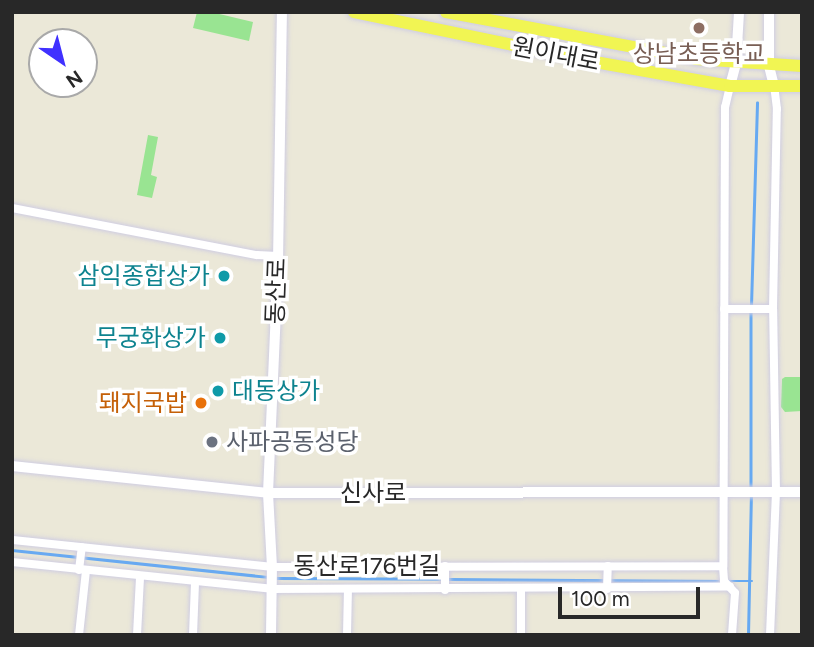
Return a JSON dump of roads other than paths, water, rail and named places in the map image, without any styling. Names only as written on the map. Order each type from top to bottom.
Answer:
[{"type":"main road","name":"동산로","points":[[272,587],[268,493],[278,256],[282,12]]},
{"type":"main road","name":"원이대로","points":[[354,12],[554,54],[730,86],[802,86]]},
{"type":"main road","name":"원이대로","points":[[446,12],[599,43],[736,64],[802,66]]},
{"type":"main road","points":[[730,86],[736,64],[739,12]]},
{"type":"main road","points":[[769,12],[769,66],[774,86]]},
{"type":"main road","name":"신사로","points":[[12,466],[268,493],[776,492]]},
{"type":"main road","points":[[776,492],[802,492]]},
{"type":"main road","points":[[271,635],[272,587]]},
{"type":"street","points":[[730,86],[725,107],[724,309],[730,492],[723,567],[727,584],[735,593],[732,635]]},
{"type":"street","points":[[769,635],[776,492],[773,309],[778,109],[774,86]]},
{"type":"street","points":[[12,208],[257,255],[278,256]]},
{"type":"street","points":[[724,309],[773,309]]},
{"type":"street","name":"동산로176번길","points":[[12,540],[272,568],[723,567]]},
{"type":"street","points":[[79,635],[82,549]]},
{"type":"street","points":[[12,562],[195,583],[272,587],[521,590],[727,584]]},
{"type":"street","points":[[607,588],[608,567]]},
{"type":"street","points":[[445,568],[445,587]]},
{"type":"street","points":[[137,635],[140,577]]},
{"type":"street","points":[[193,635],[195,583]]},
{"type":"street","points":[[347,635],[348,589]]},
{"type":"street","points":[[521,590],[521,635]]},
{"type":"waterway","points":[[751,306],[757,103]]},
{"type":"waterway","points":[[751,313],[751,488]]},
{"type":"waterway","points":[[748,635],[751,495]]},
{"type":"waterway","points":[[12,550],[270,577]]},
{"type":"waterway","points":[[277,578],[441,579]]},
{"type":"waterway","points":[[448,579],[721,581]]},
{"type":"waterway","points":[[728,581],[752,581]]},
{"type":"place","name":"상남초등학교","points":[[699,28]]},
{"type":"place","name":"삼익종합상가","points":[[224,276]]},
{"type":"place","name":"무궁화상가","points":[[220,338]]},
{"type":"place","name":"대동상가","points":[[218,391]]},
{"type":"place","name":"돼지국밥","points":[[201,403]]},
{"type":"place","name":"사파공동성당","points":[[212,442]]}]
